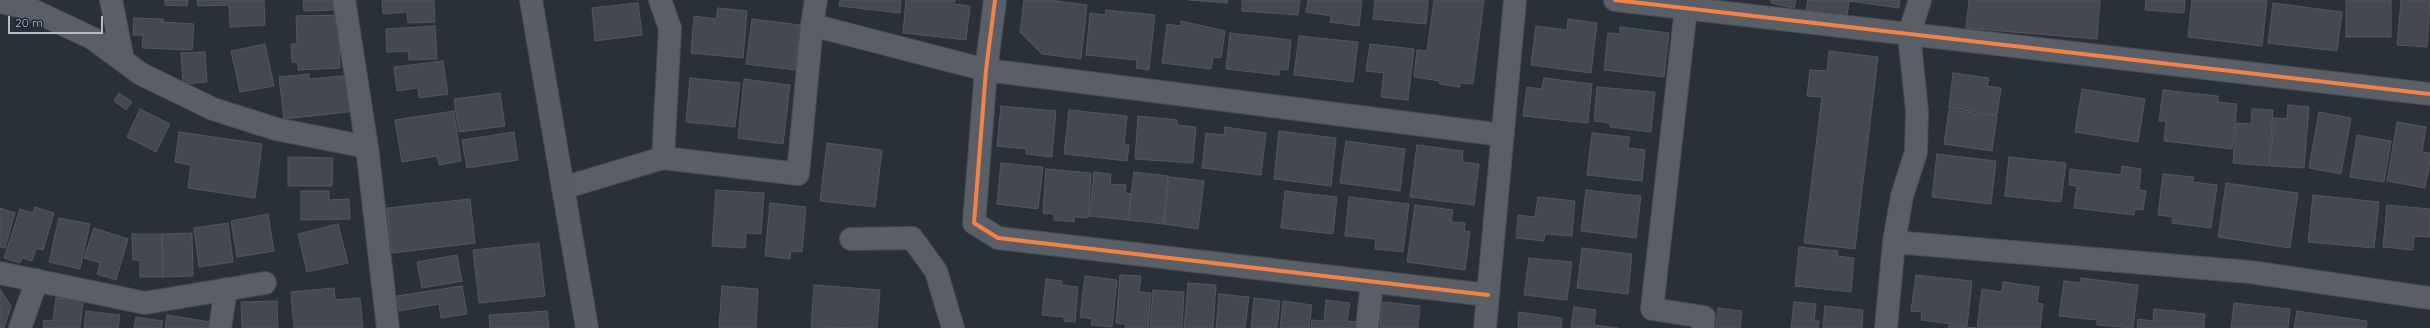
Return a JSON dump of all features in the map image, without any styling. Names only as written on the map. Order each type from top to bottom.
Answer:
[{"type":"street","points":[[110,0],[122,60]]},
{"type":"street","points":[[344,0],[367,147],[388,328]]},
{"type":"street","points":[[531,0],[587,328]]},
{"type":"street","points":[[660,0],[670,28],[663,158]]},
{"type":"street","points":[[563,188],[663,158],[798,174],[812,24],[816,0]]},
{"type":"street","points":[[995,0],[986,70],[974,223],[998,238],[1488,295]]},
{"type":"street","points":[[1486,328],[1515,0]]},
{"type":"street","points":[[1615,0],[2430,94]]},
{"type":"street","points":[[1886,328],[1894,242],[1902,196],[1916,152],[1917,111],[1909,34],[1920,0]]},
{"type":"street","points":[[0,2],[28,8],[92,38],[141,74],[213,109],[276,129],[367,147]]},
{"type":"street","points":[[1686,8],[1652,309],[1704,317],[1703,328]]},
{"type":"street","points":[[812,24],[986,70],[1503,135]]},
{"type":"street","points":[[851,239],[912,238],[936,271],[953,328]]},
{"type":"street","points":[[1894,242],[2250,272],[2430,298]]},
{"type":"street","points":[[0,273],[145,303],[265,283]]},
{"type":"street","points":[[20,328],[37,280]]},
{"type":"street","points":[[1366,328],[1372,282]]},
{"type":"street","points":[[220,328],[226,289]]},
{"type":"building","points":[[165,0],[188,0],[187,6],[165,5]]},
{"type":"building","points":[[197,0],[264,0],[265,25],[230,27],[229,5],[198,6]]},
{"type":"building","points":[[303,0],[334,0],[335,10],[304,11]]},
{"type":"building","points":[[382,0],[434,0],[435,22],[408,23],[407,12],[383,14]]},
{"type":"building","points":[[840,0],[901,0],[900,13],[839,6]]},
{"type":"building","points":[[906,0],[955,0],[954,4],[970,6],[966,40],[903,33]]},
{"type":"building","points":[[1024,0],[1048,0],[1087,5],[1081,59],[1042,54],[1020,32]]},
{"type":"building","points":[[1189,0],[1228,0],[1227,3]]},
{"type":"building","points":[[1242,0],[1300,0],[1298,15],[1242,11]]},
{"type":"building","points":[[1308,0],[1362,0],[1359,26],[1330,22],[1331,16],[1306,12]]},
{"type":"building","points":[[1375,0],[1428,0],[1426,24],[1373,19]]},
{"type":"building","points":[[1434,0],[1484,0],[1473,84],[1460,83],[1460,87],[1439,84],[1440,81],[1414,77],[1417,50],[1427,51]]},
{"type":"building","points":[[1771,0],[1796,0],[1794,8],[1771,3]]},
{"type":"building","points":[[1808,0],[1900,0],[1899,8],[1849,1],[1847,17],[1806,10]]},
{"type":"building","points":[[1969,0],[2100,0],[2097,39],[1966,28]]},
{"type":"building","points":[[2146,0],[2185,0],[2184,13],[2145,10]]},
{"type":"building","points":[[2192,0],[2267,0],[2262,46],[2188,37]]},
{"type":"building","points":[[2346,0],[2391,0],[2391,37],[2346,37]]},
{"type":"building","points":[[2401,0],[2430,0],[2427,47],[2397,45]]},
{"type":"building","points":[[638,3],[642,35],[595,41],[592,8]]},
{"type":"building","points":[[2273,3],[2342,12],[2337,51],[2268,43]]},
{"type":"building","points":[[718,8],[747,11],[743,58],[691,53],[694,16],[716,19]]},
{"type":"building","points":[[1106,10],[1155,15],[1149,70],[1136,68],[1137,60],[1086,55],[1090,13],[1105,15]]},
{"type":"building","points":[[338,15],[340,68],[298,70],[298,62],[292,62],[291,44],[297,44],[296,16]]},
{"type":"building","points":[[134,18],[163,19],[163,22],[194,24],[192,50],[142,48],[143,35],[133,35]]},
{"type":"building","points":[[752,19],[800,25],[795,70],[746,64]]},
{"type":"building","points":[[1568,19],[1597,23],[1591,73],[1531,65],[1536,26],[1567,30]]},
{"type":"building","points":[[1181,21],[1225,31],[1221,58],[1213,57],[1211,69],[1162,63],[1167,24],[1181,26]]},
{"type":"building","points":[[435,26],[437,59],[409,60],[408,51],[387,52],[386,29]]},
{"type":"building","points":[[1620,27],[1669,33],[1664,77],[1604,70],[1608,33],[1620,34]]},
{"type":"building","points":[[1230,33],[1291,40],[1288,70],[1280,69],[1279,75],[1226,69]]},
{"type":"building","points":[[1299,36],[1358,42],[1353,82],[1294,75]]},
{"type":"building","points":[[265,44],[274,86],[240,92],[231,51]]},
{"type":"building","points":[[1370,44],[1414,49],[1408,100],[1381,97],[1384,73],[1366,71]]},
{"type":"building","points":[[1829,51],[1878,57],[1855,249],[1804,243],[1822,97],[1807,96],[1810,70],[1827,71]]},
{"type":"building","points":[[205,52],[207,82],[183,84],[181,53]]},
{"type":"building","points":[[443,61],[448,94],[419,98],[418,88],[397,91],[394,67]]},
{"type":"building","points":[[1953,73],[1989,78],[1987,86],[2001,88],[1997,115],[1949,108]]},
{"type":"building","points":[[309,74],[309,79],[352,75],[356,111],[284,119],[279,77]]},
{"type":"building","points":[[690,78],[740,83],[735,127],[686,122]]},
{"type":"building","points":[[1544,78],[1592,84],[1588,123],[1523,116],[1527,87],[1542,89]]},
{"type":"building","points":[[744,79],[790,85],[783,144],[738,138]]},
{"type":"building","points":[[1597,87],[1655,92],[1651,132],[1610,127],[1610,123],[1594,121]]},
{"type":"building","points":[[2082,89],[2145,99],[2138,142],[2075,132]]},
{"type":"building","points":[[2163,90],[2218,96],[2218,102],[2237,104],[2232,149],[2164,141],[2166,121],[2159,121]]},
{"type":"building","points":[[119,93],[132,102],[126,110],[114,101]]},
{"type":"building","points":[[500,93],[505,126],[459,132],[454,99]]},
{"type":"building","points":[[2288,105],[2309,107],[2304,168],[2270,166],[2274,118],[2287,119]]},
{"type":"building","points":[[1001,106],[1056,111],[1052,157],[1026,154],[1027,149],[997,146]]},
{"type":"building","points":[[140,109],[170,124],[156,152],[127,137]]},
{"type":"building","points":[[2252,109],[2273,110],[2269,166],[2233,163],[2236,123],[2251,124]]},
{"type":"building","points":[[1069,110],[1127,116],[1124,145],[1129,145],[1127,161],[1064,154]]},
{"type":"building","points":[[1949,110],[1997,116],[1992,151],[1944,144]]},
{"type":"building","points":[[454,111],[461,161],[439,165],[437,156],[402,162],[395,120]]},
{"type":"building","points":[[2319,112],[2351,118],[2341,174],[2309,168]]},
{"type":"building","points":[[1138,116],[1177,120],[1177,125],[1196,127],[1193,163],[1135,159]]},
{"type":"building","points":[[2397,122],[2426,127],[2422,152],[2430,153],[2430,162],[2425,188],[2387,181]]},
{"type":"building","points":[[1225,127],[1266,133],[1261,175],[1202,168],[1206,133],[1224,135]]},
{"type":"building","points":[[1279,131],[1336,138],[1331,186],[1274,179]]},
{"type":"building","points":[[179,132],[262,144],[255,198],[188,188],[191,165],[175,162]]},
{"type":"building","points":[[514,132],[518,160],[467,168],[462,140]]},
{"type":"building","points":[[1592,133],[1630,137],[1628,148],[1645,150],[1642,181],[1587,175]]},
{"type":"building","points":[[2357,135],[2391,141],[2384,182],[2350,177]]},
{"type":"building","points":[[1346,141],[1405,149],[1400,191],[1340,183]]},
{"type":"building","points":[[827,143],[882,150],[875,207],[820,201]]},
{"type":"building","points":[[1417,145],[1463,151],[1462,162],[1479,164],[1474,205],[1410,197]]},
{"type":"building","points":[[1937,154],[1996,161],[1991,204],[1932,197]]},
{"type":"building","points":[[288,157],[333,158],[332,186],[288,186]]},
{"type":"building","points":[[2009,157],[2066,163],[2061,202],[2005,196]]},
{"type":"building","points":[[1001,163],[1043,167],[1038,209],[997,204]]},
{"type":"building","points":[[2122,166],[2141,169],[2139,190],[2146,191],[2143,210],[2135,209],[2134,215],[2074,208],[2077,186],[2069,185],[2070,169],[2121,175]]},
{"type":"building","points":[[1046,169],[1091,173],[1088,218],[1074,217],[1074,222],[1054,220],[1054,214],[1043,213]]},
{"type":"building","points":[[1094,172],[1111,174],[1110,184],[1126,185],[1125,193],[1131,194],[1128,220],[1089,216]]},
{"type":"building","points":[[1134,172],[1168,176],[1163,224],[1128,220]]},
{"type":"building","points":[[2163,174],[2194,177],[2193,182],[2217,185],[2211,228],[2172,223],[2173,217],[2158,215]]},
{"type":"building","points":[[1169,177],[1204,181],[1198,229],[1164,224]]},
{"type":"building","points":[[2226,183],[2298,193],[2290,248],[2218,237]]},
{"type":"building","points":[[716,190],[764,193],[761,234],[746,233],[745,248],[712,246]]},
{"type":"building","points":[[1586,190],[1641,196],[1636,238],[1581,231]]},
{"type":"building","points":[[301,191],[329,191],[329,200],[349,199],[350,219],[301,220]]},
{"type":"building","points":[[1285,191],[1337,197],[1333,234],[1281,228]]},
{"type":"building","points":[[2313,195],[2379,202],[2374,248],[2308,242]]},
{"type":"building","points":[[1349,197],[1409,204],[1403,252],[1375,249],[1376,239],[1345,236]]},
{"type":"building","points":[[1538,197],[1575,201],[1572,236],[1545,234],[1544,241],[1516,238],[1518,215],[1535,217]]},
{"type":"building","points":[[470,199],[475,243],[392,253],[387,208]]},
{"type":"building","points":[[770,203],[806,207],[802,252],[791,251],[790,259],[765,256]]},
{"type":"building","points":[[1415,205],[1453,210],[1451,222],[1465,223],[1464,231],[1470,232],[1465,270],[1407,262]]},
{"type":"building","points":[[2387,205],[2430,209],[2430,237],[2414,236],[2413,250],[2383,247]]},
{"type":"building","points":[[35,207],[54,213],[43,250],[36,248],[32,261],[22,258],[20,263],[4,258],[20,209],[33,213]]},
{"type":"building","points":[[0,208],[15,213],[5,248],[0,247]]},
{"type":"building","points":[[268,214],[274,251],[237,257],[231,221]]},
{"type":"building","points":[[59,218],[90,224],[80,269],[49,262]]},
{"type":"building","points":[[228,223],[233,262],[199,267],[194,228]]},
{"type":"building","points":[[338,224],[348,263],[307,272],[298,234]]},
{"type":"building","points":[[94,228],[128,239],[116,280],[97,274],[100,263],[84,258]]},
{"type":"building","points":[[192,233],[193,276],[163,277],[162,234]]},
{"type":"building","points":[[132,234],[162,234],[163,277],[140,277],[140,260],[133,260]]},
{"type":"building","points":[[539,243],[545,296],[479,303],[473,250]]},
{"type":"building","points":[[1799,247],[1838,251],[1837,256],[1854,258],[1851,292],[1795,286]]},
{"type":"building","points":[[1582,248],[1632,254],[1628,294],[1577,288]]},
{"type":"building","points":[[457,255],[462,281],[422,288],[417,262]]},
{"type":"building","points":[[1529,258],[1572,262],[1567,300],[1524,295]]},
{"type":"building","points":[[1120,275],[1141,276],[1139,292],[1151,293],[1148,328],[1125,328],[1126,324],[1116,323]]},
{"type":"building","points":[[1916,275],[1972,281],[1967,326],[1921,320],[1922,312],[1911,311]]},
{"type":"building","points":[[1085,276],[1117,280],[1112,327],[1091,325],[1092,319],[1080,317]]},
{"type":"building","points":[[2081,278],[2138,285],[2133,328],[2097,325],[2097,320],[2059,316],[2064,281],[2081,283]]},
{"type":"building","points":[[1046,279],[1062,281],[1061,285],[1078,287],[1075,322],[1064,321],[1064,317],[1042,315]]},
{"type":"building","points":[[2003,282],[2039,287],[2037,303],[2043,304],[2040,328],[1977,328],[1982,289],[2002,292]]},
{"type":"building","points":[[1188,283],[1216,285],[1213,328],[1184,328]]},
{"type":"building","points":[[814,285],[880,290],[877,328],[811,327]]},
{"type":"building","points":[[462,286],[467,314],[441,318],[439,304],[399,311],[397,296]]},
{"type":"building","points":[[722,286],[758,289],[756,328],[719,328]]},
{"type":"building","points":[[334,288],[335,300],[360,298],[363,328],[294,328],[291,292]]},
{"type":"building","points":[[0,289],[11,306],[4,328],[0,328]]},
{"type":"building","points":[[1153,290],[1184,292],[1182,328],[1150,328]]},
{"type":"building","points":[[1219,294],[1249,297],[1245,328],[1216,328]]},
{"type":"building","points":[[56,298],[83,301],[80,328],[43,328],[44,320],[53,321]]},
{"type":"building","points":[[1254,298],[1280,301],[1277,328],[1251,328]]},
{"type":"building","points":[[1326,300],[1350,303],[1347,321],[1357,322],[1356,328],[1311,328],[1312,320],[1324,321]]},
{"type":"building","points":[[277,301],[278,328],[242,328],[241,302]]},
{"type":"building","points":[[1283,301],[1312,305],[1309,328],[1280,328]]},
{"type":"building","points":[[1382,302],[1420,306],[1418,328],[1380,328]]},
{"type":"building","points":[[1794,302],[1816,304],[1814,321],[1819,321],[1818,328],[1791,328]]},
{"type":"building","points":[[2234,303],[2290,309],[2288,328],[2231,328]]},
{"type":"building","points":[[1825,306],[1863,310],[1862,328],[1823,328]]},
{"type":"building","points":[[1574,307],[1596,310],[1594,325],[1618,328],[1571,328]]},
{"type":"building","points":[[1718,308],[1742,311],[1740,328],[1716,328]]},
{"type":"building","points":[[2154,309],[2205,314],[2204,328],[2137,328],[2138,319],[2153,321]]},
{"type":"building","points":[[86,311],[120,315],[118,328],[84,328]]},
{"type":"building","points":[[547,311],[549,328],[490,328],[489,315]]},
{"type":"building","points":[[2297,311],[2367,321],[2366,328],[2294,328]]},
{"type":"building","points":[[1519,312],[1562,318],[1561,328],[1518,328]]},
{"type":"building","points":[[167,315],[210,322],[209,328],[165,328]]},
{"type":"building","points":[[136,317],[163,321],[161,328],[134,328]]},
{"type":"building","points":[[1949,325],[1976,328],[1948,328]]},
{"type":"cycle path","points":[[995,0],[986,70],[974,223],[998,238],[1488,295]]},
{"type":"cycle path","points":[[1615,0],[2430,94]]}]
